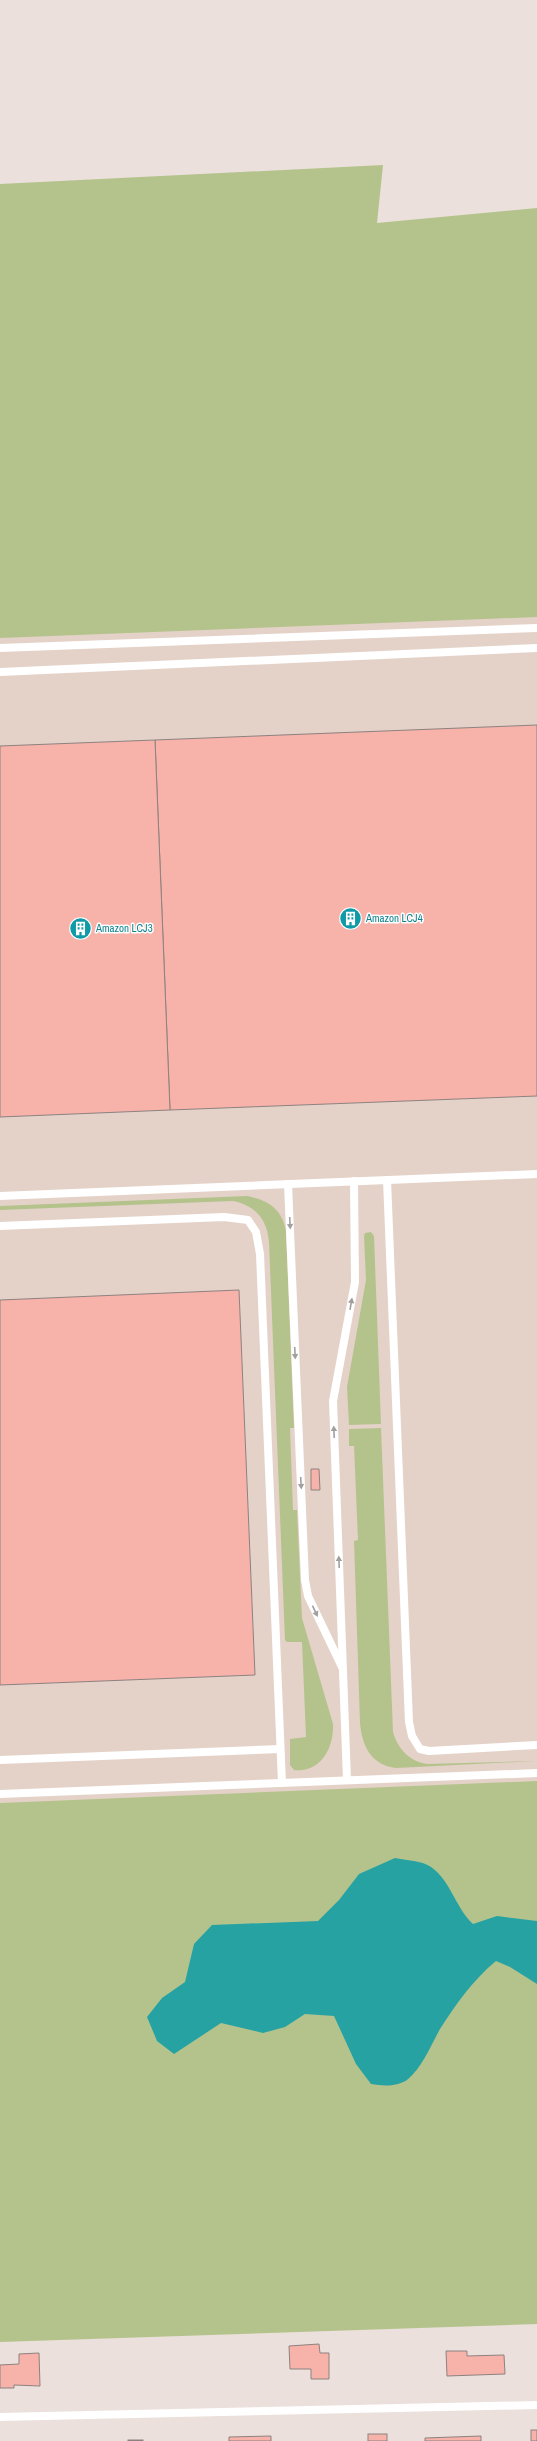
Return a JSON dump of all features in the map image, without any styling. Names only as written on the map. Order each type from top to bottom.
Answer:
[{"type":"lane","points":[[0,648],[537,628]]},
{"type":"lane","points":[[0,672],[537,648]]},
{"type":"lane","points":[[0,1196],[537,1174]]},
{"type":"lane","points":[[387,1180],[409,1722],[412,1736],[420,1749],[429,1751],[537,1746]]},
{"type":"lane","points":[[347,1780],[333,1401],[354,1282],[354,1181]]},
{"type":"lane","points":[[288,1184],[305,1580],[308,1596],[344,1671]]},
{"type":"lane","points":[[0,1226],[224,1217],[248,1220],[256,1232],[260,1254],[282,1783]]},
{"type":"lane","points":[[0,1760],[280,1749]]},
{"type":"lane","points":[[0,1794],[537,1773]]},
{"type":"lane","points":[[0,2417],[537,2405]]},
{"type":"shaded area","points":[[537,587],[537,1792],[0,1813],[0,617]]},
{"type":"green space","points":[[383,165],[377,223],[537,208],[537,617],[0,638],[0,184]]},
{"type":"green space","points":[[247,1196],[261,1200],[273,1207],[281,1217],[286,1231],[294,1428],[290,1428],[293,1510],[297,1510],[302,1618],[333,1724],[331,1742],[324,1757],[312,1767],[303,1770],[294,1770],[290,1765],[290,1739],[306,1737],[302,1642],[287,1642],[285,1640],[269,1242],[263,1220],[248,1206],[233,1201],[0,1210],[0,1206]]},
{"type":"green space","points":[[371,1232],[374,1236],[381,1424],[349,1425],[347,1387],[366,1280],[364,1236],[365,1233]]},
{"type":"green space","points":[[381,1428],[393,1732],[395,1738],[405,1753],[415,1760],[427,1764],[537,1761],[396,1768],[387,1766],[374,1759],[366,1747],[360,1723],[354,1541],[358,1540],[354,1446],[349,1446],[349,1429]]},
{"type":"green space","points":[[537,1781],[537,2324],[0,2342],[0,1803]]},
{"type":"water","points":[[395,1858],[419,1862],[431,1867],[443,1879],[462,1910],[473,1924],[497,1916],[537,1921],[537,1984],[510,1967],[496,1961],[472,1984],[440,2029],[426,2056],[417,2069],[407,2080],[394,2085],[371,2084],[356,2064],[334,2016],[305,2014],[285,2027],[263,2033],[221,2023],[174,2054],[157,2041],[147,2017],[162,1998],[185,1982],[194,1944],[212,1925],[318,1921],[339,1900],[359,1874]]},
{"type":"building","name":"Amazon LCJ4","points":[[537,725],[537,1096],[170,1110],[155,740]]},
{"type":"building","name":"Amazon LCJ3","points":[[155,740],[170,1110],[0,1117],[0,746]]},
{"type":"building","points":[[239,1290],[255,1675],[0,1685],[0,1300]]},
{"type":"building","points":[[311,1469],[319,1469],[320,1490],[311,1490]]},
{"type":"building","points":[[319,2344],[320,2353],[329,2353],[329,2379],[311,2379],[311,2369],[290,2369],[289,2346]]},
{"type":"building","points":[[446,2351],[467,2351],[467,2356],[504,2355],[505,2374],[447,2376]]},
{"type":"building","points":[[39,2353],[40,2386],[14,2385],[14,2388],[0,2388],[0,2365],[19,2364],[19,2354]]},
{"type":"building","points":[[531,2430],[537,2430],[537,2441],[531,2441]]},
{"type":"building","points":[[368,2434],[387,2434],[387,2441],[368,2441]]},
{"type":"building","points":[[271,2436],[271,2441],[229,2441],[229,2437]]},
{"type":"building","points":[[481,2436],[481,2441],[425,2441],[425,2438]]},
{"type":"building","points":[[143,2440],[143,2441],[128,2441]]},
{"type":"place","name":"Amazon LCJ4","points":[[350,918]]},
{"type":"place","name":"Amazon LCJ3","points":[[81,928]]}]
